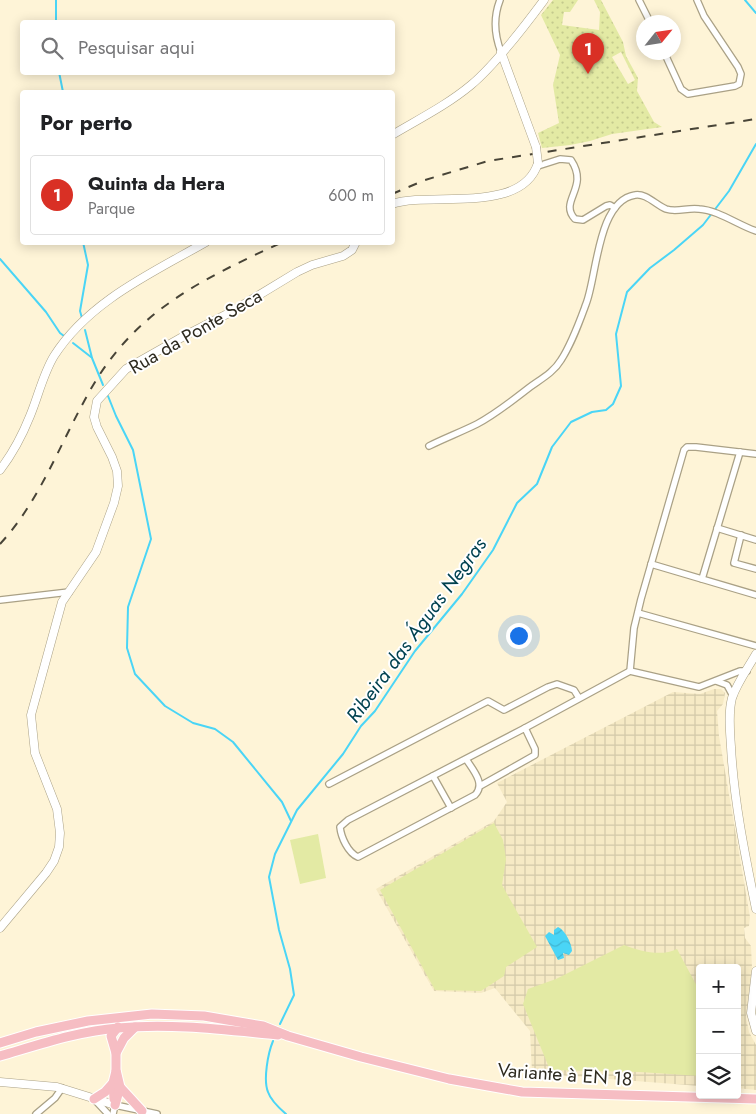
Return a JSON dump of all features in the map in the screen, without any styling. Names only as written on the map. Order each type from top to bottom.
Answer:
[{"type":"main road","name":"Variante à EN 18","points":[[0,1043],[36,1032],[88,1021],[152,1014],[204,1016],[264,1026],[288,1036],[449,1079],[522,1092],[756,1099]]},
{"type":"main road","points":[[118,1111],[116,1053],[112,1036],[117,1028],[130,1017]]},
{"type":"main road","points":[[109,1019],[124,1038]]},
{"type":"main road","name":"Variante à EN 18","points":[[0,1056],[38,1045],[117,1028],[148,1026],[197,1028],[288,1036]]},
{"type":"main road","points":[[116,1053],[124,1038],[135,1027]]},
{"type":"main road","points":[[96,1032],[112,1042]]},
{"type":"main road","points":[[94,1099],[116,1085]]},
{"type":"main road","points":[[116,1085],[142,1111]]},
{"type":"street","points":[[395,204],[421,200],[478,198],[503,193],[529,181],[534,174],[538,164],[536,147],[501,52],[494,23],[500,0]]},
{"type":"street","points":[[395,133],[444,105],[472,84],[544,0]]},
{"type":"street","points":[[639,0],[646,15]]},
{"type":"street","points":[[668,60],[681,89],[685,93],[738,84],[741,74],[738,67],[704,16],[697,0]]},
{"type":"street","points":[[538,164],[544,165],[560,159],[571,160],[578,176],[578,185],[569,204],[569,210],[575,219],[583,220],[606,206],[610,205],[615,208]]},
{"type":"street","points":[[429,446],[494,413],[551,372],[561,360],[587,302],[600,242],[611,215],[618,205],[630,197],[635,195],[643,196],[672,211],[700,208],[756,230]]},
{"type":"street","points":[[0,470],[15,450],[31,416],[44,376],[54,356],[71,333],[87,317],[109,300],[144,277],[201,245]]},
{"type":"street","name":"Rua da Ponte Seca","points":[[0,928],[54,861],[59,846],[60,833],[57,809],[35,753],[31,715],[62,602],[96,552],[114,503],[118,486],[117,471],[94,417],[97,402],[126,369],[186,335],[232,312],[297,272],[312,265],[343,256],[352,250],[354,245]]},
{"type":"street","points":[[630,671],[634,628],[682,454],[687,447],[696,446],[756,454]]},
{"type":"street","points":[[702,579],[740,452]]},
{"type":"street","points":[[717,528],[756,540]]},
{"type":"street","points":[[741,535],[734,563],[756,569]]},
{"type":"street","points":[[651,564],[756,595]]},
{"type":"street","points":[[0,600],[69,592]]},
{"type":"street","points":[[638,612],[756,646]]},
{"type":"street","points":[[756,654],[733,696],[730,709],[735,792],[741,836],[756,909]]},
{"type":"street","points":[[525,728],[535,749],[535,755],[480,786],[475,794],[451,808],[358,857],[353,855],[341,835],[340,827],[343,823],[630,671],[699,687],[747,670]]},
{"type":"street","points":[[716,681],[727,685],[733,696]]},
{"type":"street","points":[[329,784],[488,701],[504,710],[557,684],[574,690],[579,698]]},
{"type":"street","points":[[466,758],[480,786]]},
{"type":"street","points":[[433,776],[451,808]]},
{"type":"street","points":[[756,972],[751,1013],[756,1031]]},
{"type":"street","points":[[0,1082],[62,1088],[94,1099],[118,1111],[129,1108]]},
{"type":"street","points":[[36,1114],[55,1098],[62,1088]]},
{"type":"street","points":[[94,1099],[108,1114]]},
{"type":"street","points":[[112,1114],[129,1108],[157,1114]]},
{"type":"shaded area","points":[[714,689],[721,689],[725,693],[723,704],[717,711],[719,736],[750,917],[749,926],[744,928],[745,938],[751,946],[752,968],[746,1018],[749,1032],[756,1045],[756,1090],[741,1088],[741,964],[696,964],[696,1086],[532,1073],[530,1031],[495,988],[481,993],[434,991],[376,889],[494,821],[507,802],[497,783],[673,692],[700,694]]},
{"type":"green space","points":[[553,0],[578,0],[570,12],[564,12],[562,25],[599,30],[600,12],[594,0],[601,0],[623,42],[626,56],[638,78],[637,91],[654,122],[662,127],[612,134],[570,145],[542,148],[538,133],[559,123],[553,85],[560,55],[541,15]],"holes":[[[621,52],[635,80],[628,84],[612,57]]]},
{"type":"green space","points":[[494,823],[503,840],[506,859],[502,885],[537,947],[506,967],[504,976],[481,991],[435,990],[380,890]]},
{"type":"green space","points":[[318,834],[326,878],[300,884],[290,840]]},
{"type":"green space","points":[[624,945],[657,953],[677,949],[696,985],[696,1076],[640,1072],[550,1070],[523,1004],[528,989],[556,979]]},
{"type":"water","points":[[558,927],[568,938],[572,951],[569,955],[563,953],[564,958],[558,960],[545,936],[549,932],[554,935],[554,930]]},
{"type":"waterway","points":[[56,0],[56,20]]},
{"type":"waterway","name":"Ribeira das Águas Negras","points":[[745,0],[756,13]]},
{"type":"waterway","points":[[60,75],[63,90]]},
{"type":"waterway","name":"Ribeira das Águas Negras","points":[[280,1024],[294,995],[269,877],[275,854],[297,810],[343,754],[361,726],[375,711],[415,651],[462,594],[493,550],[517,503],[537,484],[552,447],[571,422],[592,412],[606,410],[613,404],[621,386],[616,334],[627,292],[650,268],[703,225],[729,191],[756,144]]},
{"type":"waterway","points":[[82,318],[80,311],[88,265],[84,245]]},
{"type":"waterway","points":[[0,259],[64,336]]},
{"type":"waterway","points":[[85,330],[92,358],[103,385]]},
{"type":"waterway","points":[[73,343],[91,357]]},
{"type":"waterway","points":[[108,396],[133,450],[151,539],[128,607],[127,648],[135,674],[165,706],[193,723],[215,729],[233,742],[282,802],[291,821]]},
{"type":"waterway","name":"Ribeira das Águas Negras","points":[[273,1041],[267,1066],[267,1087],[273,1101],[286,1114]]},
{"type":"railway","points":[[395,193],[425,180],[488,161],[756,119]]},
{"type":"railway","points":[[0,544],[26,510],[48,473],[87,396],[105,367],[125,342],[147,320],[196,285],[277,245]]},
{"type":"place","name":"Quinta da Hera","points":[[588,74]]}]
